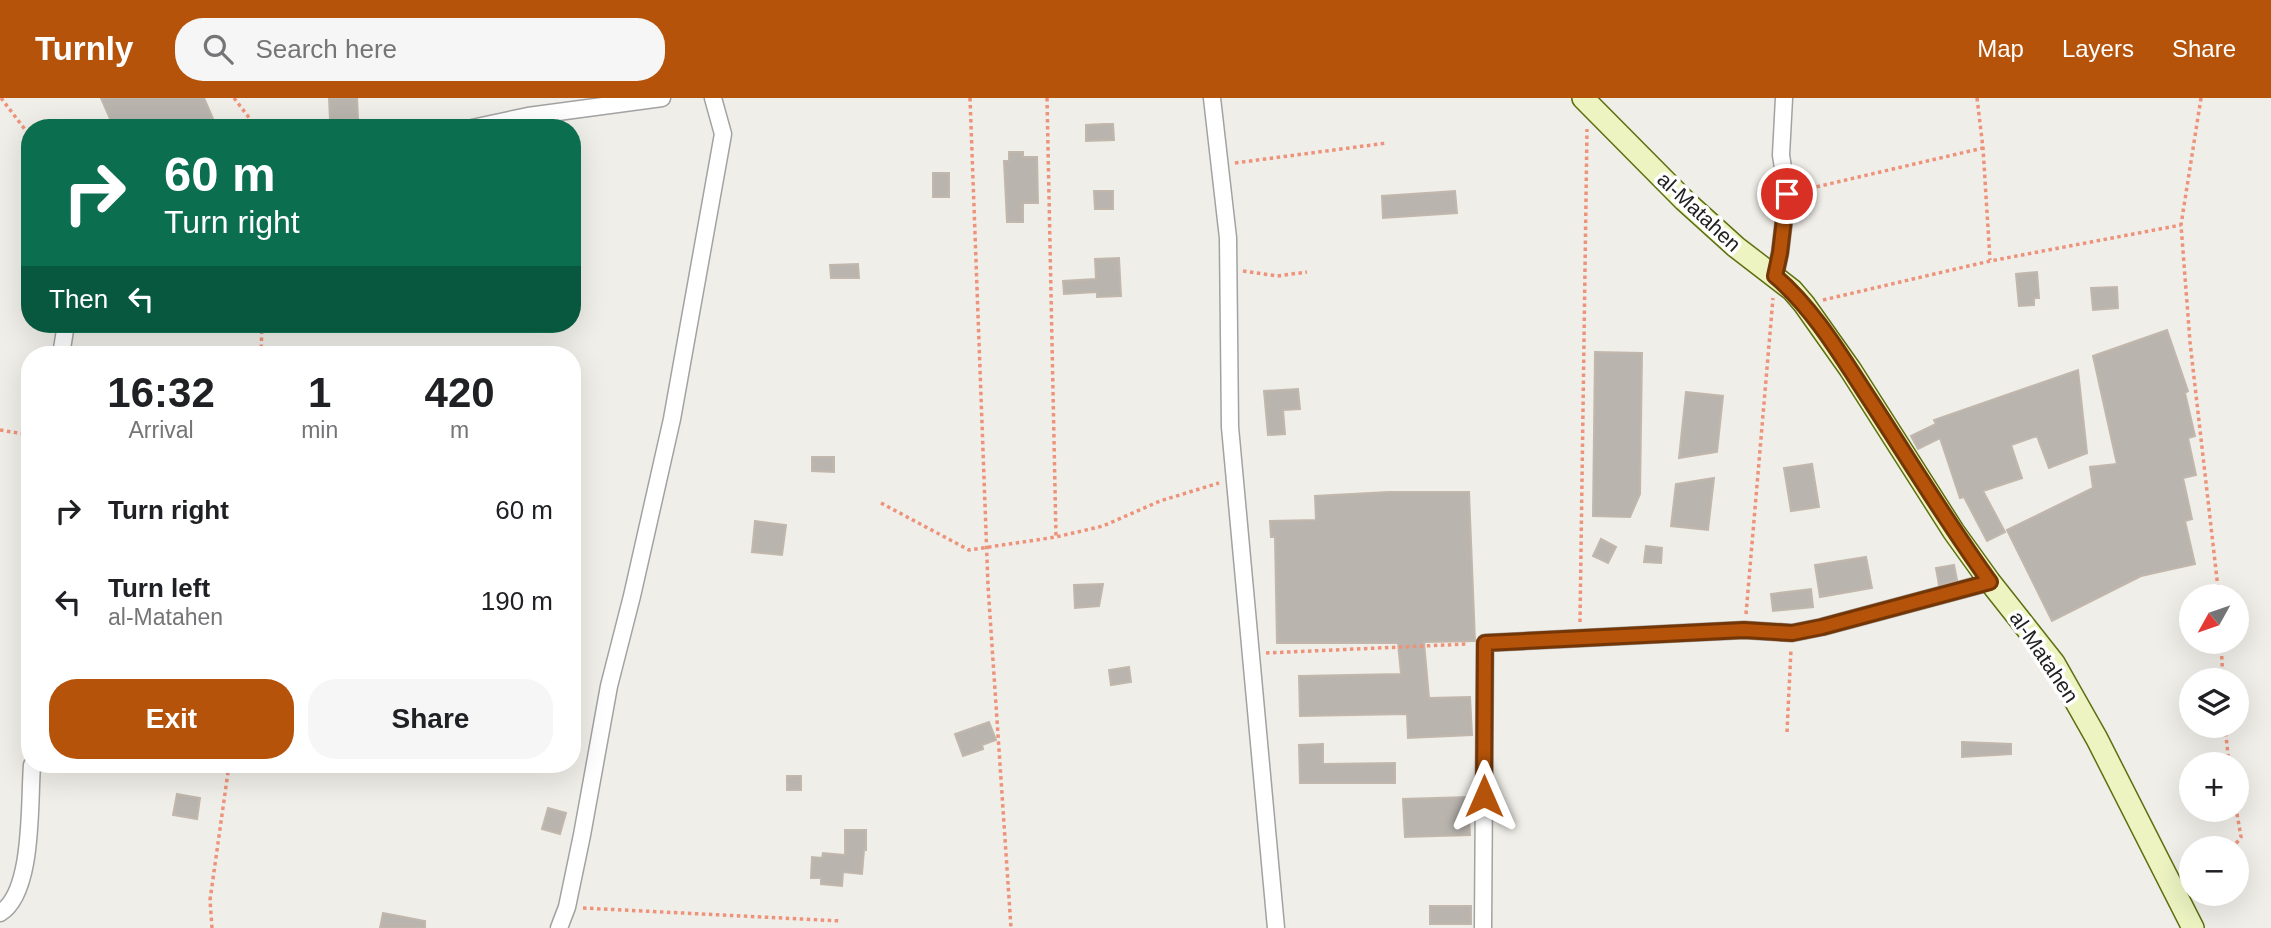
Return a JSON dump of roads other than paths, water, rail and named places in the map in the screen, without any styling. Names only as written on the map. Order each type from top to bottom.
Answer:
[{"type":"main road","name":"al-Matahen","points":[[1585,100],[1684,200],[1736,247],[1775,276],[1804,304],[1850,369],[1954,532],[2054,663],[2097,739],[2193,928]]},
{"type":"street","points":[[514,119],[662,98]]},
{"type":"street","points":[[559,928],[567,907],[609,686],[672,419],[723,134],[713,98]]},
{"type":"street","points":[[1212,98],[1228,238],[1230,427],[1276,928]]},
{"type":"street","points":[[1775,276],[1787,194],[1782,155],[1784,98]]},
{"type":"street","points":[[1483,928],[1485,643],[1744,630],[1792,633],[1990,582]]},
{"type":"street","points":[[0,913],[15,897],[25,874],[31,773]]}]
